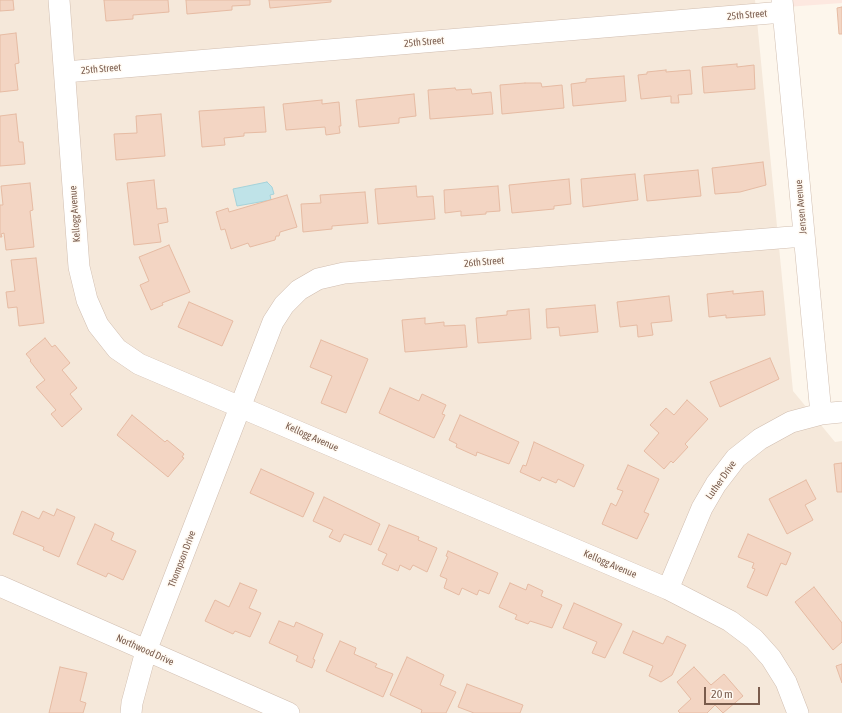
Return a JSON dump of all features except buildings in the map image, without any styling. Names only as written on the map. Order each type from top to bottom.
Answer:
[{"type":"street","name":"Kellogg Avenue","points":[[59,0],[79,267],[87,300],[98,325],[118,349],[139,364],[241,406],[441,494],[668,589],[730,621],[754,639],[771,658],[786,682],[798,713]]},
{"type":"street","name":"25th Street","points":[[65,72],[783,6]]},
{"type":"street","name":"Jensen Avenue","points":[[783,6],[821,414]]},
{"type":"street","name":"26th Street","points":[[241,406],[273,322],[284,305],[299,290],[318,279],[352,273],[804,236]]},
{"type":"street","name":"Thompson Drive","points":[[131,713],[132,703],[146,651],[241,406]]},
{"type":"street","name":"Luther Drive","points":[[668,589],[702,508],[716,484],[736,458],[760,439],[791,422],[821,414],[842,412]]},
{"type":"street","name":"Northwood Drive","points":[[0,586],[290,713]]},
{"type":"shaded area","points":[[0,0],[755,0],[793,391],[835,442],[842,441],[842,713],[0,713]]},
{"type":"shaded area","points":[[785,0],[842,0],[842,3],[786,7]]},
{"type":"water","points":[[267,182],[272,187],[274,194],[270,195],[271,200],[237,206],[233,189]]}]
